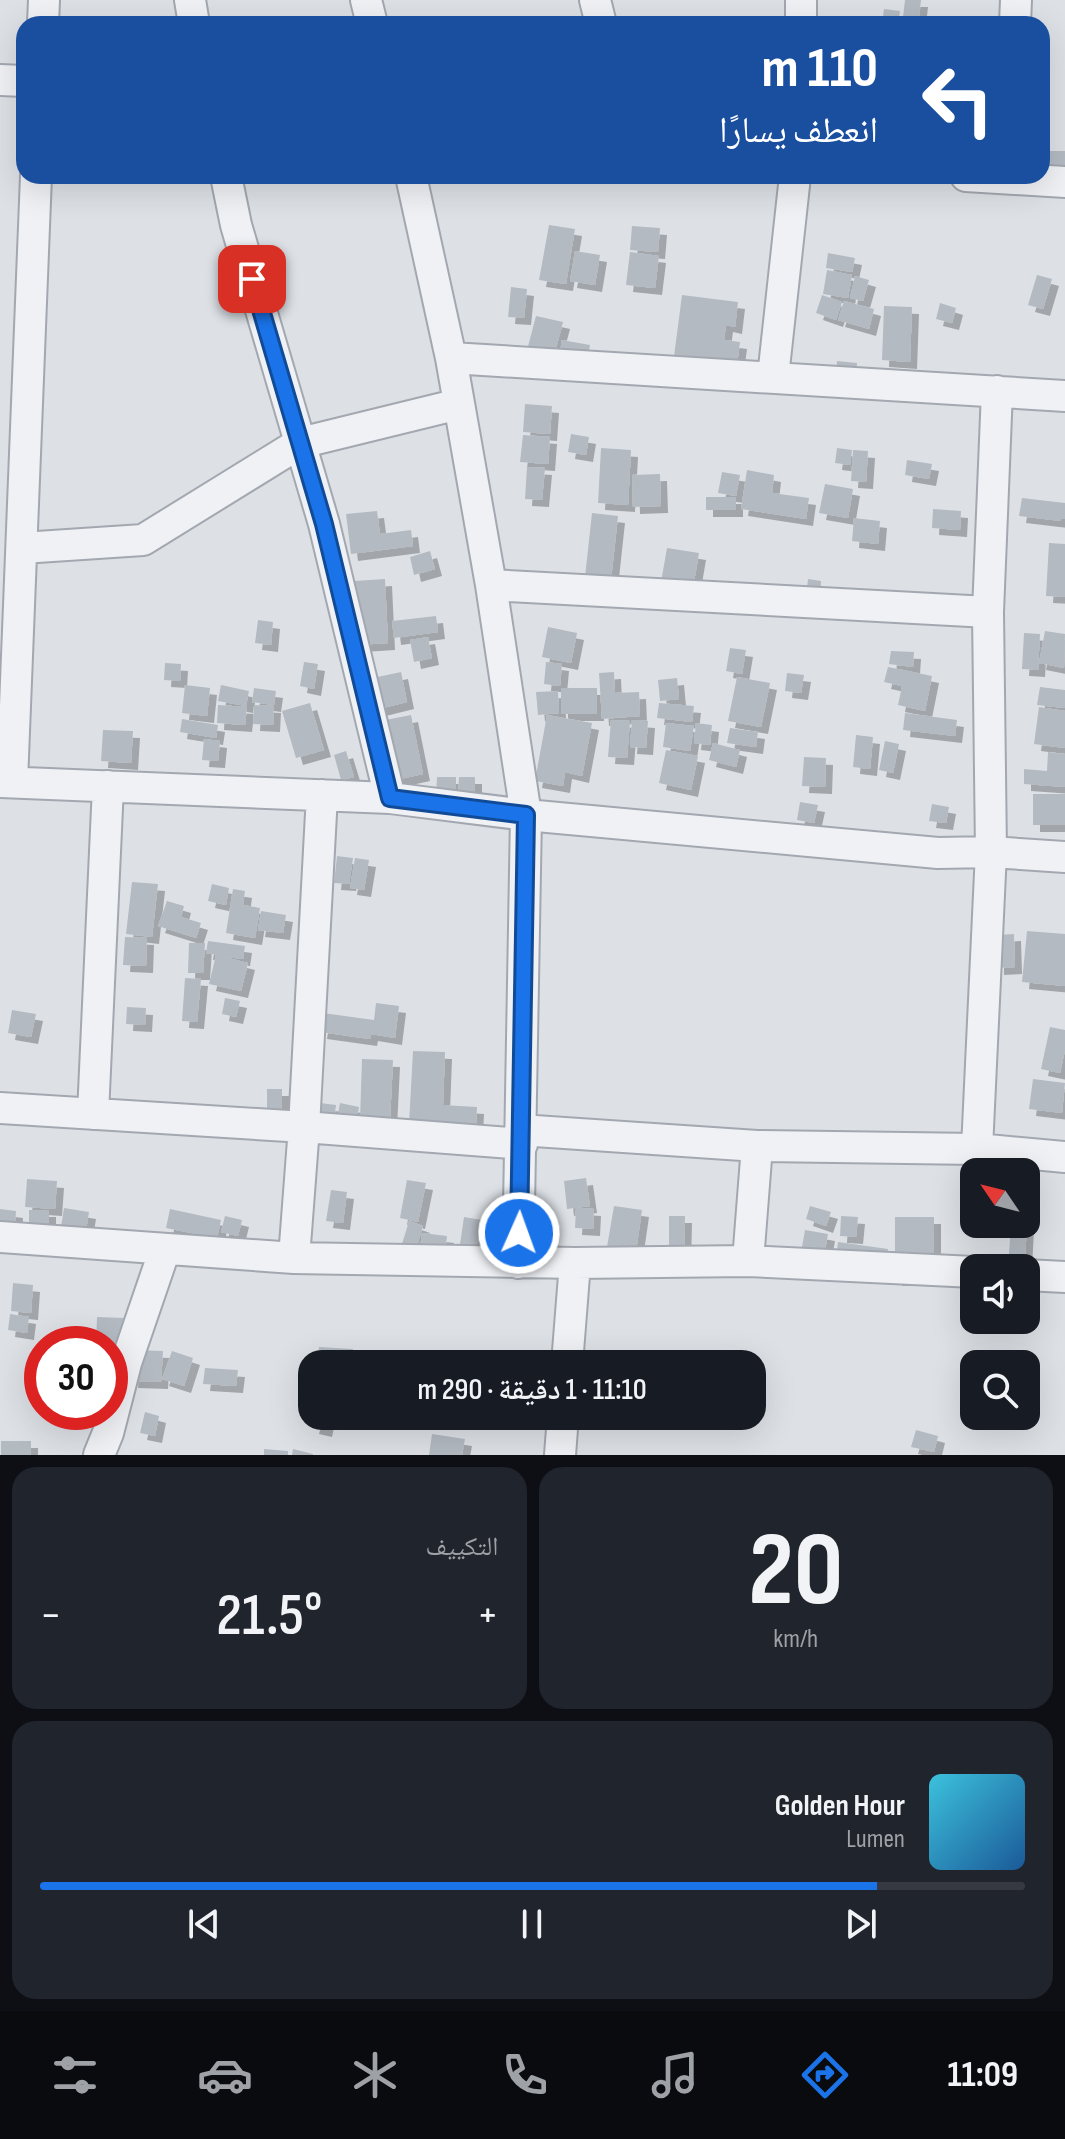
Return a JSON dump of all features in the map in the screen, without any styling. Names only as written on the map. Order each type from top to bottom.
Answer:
[{"type":"street","points":[[35,184],[14,420],[22,548],[6,782],[390,798],[526,815],[938,853],[991,852],[1065,857]]},
{"type":"street","points":[[228,184],[236,225],[324,524],[390,798]]},
{"type":"street","points":[[413,184],[451,358],[491,585],[526,815],[518,1263]]},
{"type":"street","points":[[773,377],[794,184]]},
{"type":"street","points":[[451,358],[1065,396]]},
{"type":"street","points":[[977,1149],[991,852],[988,612],[997,391]]},
{"type":"street","points":[[22,548],[143,540],[300,443],[459,404]]},
{"type":"street","points":[[491,585],[988,612]]},
{"type":"street","points":[[93,1114],[108,786]]},
{"type":"street","points":[[294,1258],[322,795]]},
{"type":"street","points":[[0,1108],[521,1137],[757,1146],[977,1149],[1065,1157]]},
{"type":"street","points":[[748,1261],[757,1146]]},
{"type":"street","points":[[0,1237],[294,1258],[518,1263],[748,1261],[960,1271]]},
{"type":"street","points":[[99,1455],[165,1249]]},
{"type":"street","points":[[568,1350],[575,1263]]},
{"type":"street","points":[[1040,1276],[1065,1277]]},
{"type":"street","points":[[560,1455],[562,1430]]},
{"type":"building","points":[[905,0],[921,0],[919,16],[903,16]]},
{"type":"building","points":[[884,9],[900,11],[899,16],[883,16]]},
{"type":"building","points":[[1050,151],[1065,151],[1065,174],[1050,173]]},
{"type":"building","points":[[549,225],[575,229],[566,284],[539,280]]},
{"type":"building","points":[[632,226],[660,228],[658,252],[630,250]]},
{"type":"building","points":[[575,251],[600,255],[595,285],[570,281]]},
{"type":"building","points":[[630,252],[659,256],[655,288],[626,285]]},
{"type":"building","points":[[828,253],[855,258],[852,272],[826,268]]},
{"type":"building","points":[[827,270],[852,275],[848,298],[823,294]]},
{"type":"building","points":[[1037,275],[1052,279],[1043,309],[1028,305]]},
{"type":"building","points":[[855,276],[869,280],[863,301],[850,298]]},
{"type":"building","points":[[511,287],[527,289],[524,318],[508,317]]},
{"type":"building","points":[[682,295],[738,302],[735,327],[726,325],[724,340],[740,342],[736,372],[673,364]]},
{"type":"building","points":[[822,295],[842,302],[836,320],[816,313]]},
{"type":"building","points":[[844,301],[874,309],[869,329],[838,320]]},
{"type":"building","points":[[940,303],[956,308],[952,323],[936,319]]},
{"type":"building","points":[[884,306],[912,307],[910,362],[882,360]]},
{"type":"building","points":[[536,316],[563,322],[553,360],[526,354]]},
{"type":"building","points":[[562,340],[590,345],[587,362],[559,358]]},
{"type":"building","points":[[837,361],[857,363],[856,376],[836,375]]},
{"type":"building","points":[[525,404],[552,406],[550,434],[523,432]]},
{"type":"building","points":[[571,434],[589,437],[586,455],[568,452]]},
{"type":"building","points":[[523,435],[550,437],[548,464],[520,462]]},
{"type":"building","points":[[601,448],[631,450],[628,505],[598,503]]},
{"type":"building","points":[[837,448],[852,450],[850,465],[835,463]]},
{"type":"building","points":[[853,450],[868,451],[866,482],[851,481]]},
{"type":"building","points":[[907,460],[932,464],[929,479],[905,475]]},
{"type":"building","points":[[527,467],[545,468],[542,500],[525,499]]},
{"type":"building","points":[[747,470],[774,475],[772,493],[809,498],[806,519],[741,509]]},
{"type":"building","points":[[722,472],[740,475],[736,496],[718,493]]},
{"type":"building","points":[[660,474],[661,506],[633,507],[632,475]]},
{"type":"building","points":[[825,484],[853,489],[848,518],[819,513]]},
{"type":"building","points":[[706,497],[736,497],[736,510],[706,510]]},
{"type":"building","points":[[1022,498],[1065,503],[1065,519],[1019,516]]},
{"type":"building","points":[[933,509],[961,511],[960,530],[932,528]]},
{"type":"building","points":[[377,511],[380,534],[411,530],[413,546],[351,554],[346,514]]},
{"type":"building","points":[[592,513],[618,516],[610,589],[584,586]]},
{"type":"building","points":[[854,518],[880,521],[878,544],[852,541]]},
{"type":"building","points":[[1049,543],[1065,544],[1065,597],[1046,596]]},
{"type":"building","points":[[667,548],[699,553],[693,588],[661,582]]},
{"type":"building","points":[[430,551],[435,569],[414,575],[410,557]]},
{"type":"building","points":[[385,579],[388,643],[357,645],[354,581]]},
{"type":"building","points":[[808,579],[821,581],[820,599],[806,597]]},
{"type":"building","points":[[436,616],[438,632],[394,638],[392,621]]},
{"type":"building","points":[[258,620],[273,622],[271,645],[255,643]]},
{"type":"building","points":[[548,627],[577,633],[571,663],[542,657]]},
{"type":"building","points":[[1045,631],[1065,634],[1064,668],[1039,663]]},
{"type":"building","points":[[1024,633],[1040,634],[1038,670],[1022,669]]},
{"type":"building","points":[[428,637],[432,658],[414,662],[410,640]]},
{"type":"building","points":[[730,648],[746,650],[742,674],[726,671]]},
{"type":"building","points":[[891,651],[914,652],[913,667],[889,664]]},
{"type":"building","points":[[304,662],[318,664],[314,689],[300,686]]},
{"type":"building","points":[[546,662],[562,664],[560,686],[544,684]]},
{"type":"building","points":[[165,663],[181,664],[180,681],[164,680]]},
{"type":"building","points":[[888,667],[932,676],[925,711],[898,705],[902,686],[884,682]]},
{"type":"building","points":[[401,672],[407,702],[375,710],[368,679]]},
{"type":"building","points":[[614,672],[615,693],[639,692],[640,716],[602,719],[599,673]]},
{"type":"building","points":[[787,673],[804,675],[801,693],[785,691]]},
{"type":"building","points":[[737,677],[770,683],[761,727],[728,721]]},
{"type":"building","points":[[677,678],[679,699],[660,701],[658,680]]},
{"type":"building","points":[[185,685],[210,688],[207,716],[182,713]]},
{"type":"building","points":[[221,685],[249,691],[246,706],[218,701]]},
{"type":"building","points":[[1040,687],[1065,690],[1065,708],[1037,705]]},
{"type":"building","points":[[254,688],[276,691],[274,705],[252,702]]},
{"type":"building","points":[[561,688],[597,688],[597,714],[561,714]]},
{"type":"building","points":[[558,691],[559,713],[538,715],[536,692]]},
{"type":"building","points":[[310,703],[324,750],[296,758],[282,711]]},
{"type":"building","points":[[659,703],[694,706],[692,722],[657,718]]},
{"type":"building","points":[[218,705],[247,707],[245,725],[217,723]]},
{"type":"building","points":[[254,705],[274,706],[273,725],[253,724]]},
{"type":"building","points":[[1039,707],[1065,711],[1065,748],[1034,744]]},
{"type":"building","points":[[905,713],[957,720],[955,736],[903,730]]},
{"type":"building","points":[[411,715],[423,774],[391,781],[380,721]]},
{"type":"building","points":[[547,715],[592,723],[582,776],[565,772],[563,786],[535,781]]},
{"type":"building","points":[[182,719],[218,725],[216,738],[180,732]]},
{"type":"building","points":[[611,720],[630,721],[627,758],[608,757]]},
{"type":"building","points":[[632,720],[648,721],[646,748],[630,747]]},
{"type":"building","points":[[666,723],[694,726],[690,751],[663,747]]},
{"type":"building","points":[[696,723],[712,725],[710,745],[694,743]]},
{"type":"building","points":[[730,728],[758,732],[756,747],[727,743]]},
{"type":"building","points":[[103,730],[133,731],[131,763],[101,761]]},
{"type":"building","points":[[856,735],[873,737],[870,769],[853,767]]},
{"type":"building","points":[[204,739],[220,741],[218,761],[202,760]]},
{"type":"building","points":[[885,741],[899,744],[893,773],[879,770]]},
{"type":"building","points":[[713,743],[740,750],[736,767],[709,760]]},
{"type":"building","points":[[666,750],[698,756],[691,790],[659,783]]},
{"type":"building","points":[[346,751],[354,777],[341,780],[334,755]]},
{"type":"building","points":[[1048,752],[1065,754],[1065,787],[1024,784],[1024,769],[1047,771]]},
{"type":"building","points":[[804,757],[826,758],[825,787],[802,786]]},
{"type":"building","points":[[437,777],[456,777],[456,795],[436,795]]},
{"type":"building","points":[[459,777],[475,777],[475,794],[458,794]]},
{"type":"building","points":[[1033,794],[1065,794],[1065,825],[1033,825]]},
{"type":"building","points":[[800,802],[818,805],[814,823],[797,820]]},
{"type":"building","points":[[932,804],[949,807],[946,823],[929,821]]},
{"type":"building","points":[[337,856],[353,858],[349,884],[334,883]]},
{"type":"building","points":[[355,858],[369,860],[364,890],[350,888]]},
{"type":"building","points":[[132,882],[158,884],[152,937],[126,934]]},
{"type":"building","points":[[212,884],[229,888],[226,905],[208,901]]},
{"type":"building","points":[[233,889],[245,891],[243,905],[260,908],[255,938],[226,933]]},
{"type":"building","points":[[167,901],[184,906],[181,917],[201,923],[196,938],[158,926]]},
{"type":"building","points":[[261,911],[286,915],[283,933],[258,930]]},
{"type":"building","points":[[1027,931],[1065,934],[1065,986],[1022,982]]},
{"type":"building","points":[[1014,934],[1015,967],[997,968],[997,935]]},
{"type":"building","points":[[125,937],[147,938],[146,966],[123,965]]},
{"type":"building","points":[[208,941],[245,946],[243,959],[220,956],[248,963],[241,991],[209,984],[216,955],[206,953]]},
{"type":"building","points":[[189,943],[205,943],[203,973],[188,973]]},
{"type":"building","points":[[185,978],[201,979],[197,1022],[182,1021]]},
{"type":"building","points":[[225,998],[240,1001],[236,1017],[222,1014]]},
{"type":"building","points":[[376,1003],[399,1006],[395,1038],[371,1034],[370,1039],[320,1032],[323,1013],[374,1020]]},
{"type":"building","points":[[127,1007],[146,1008],[145,1025],[126,1024]]},
{"type":"building","points":[[12,1010],[36,1014],[31,1037],[8,1033]]},
{"type":"building","points":[[1050,1027],[1065,1030],[1060,1073],[1041,1069]]},
{"type":"building","points":[[413,1051],[445,1052],[443,1105],[477,1107],[476,1127],[409,1124]]},
{"type":"building","points":[[362,1059],[393,1060],[390,1120],[360,1120]]},
{"type":"building","points":[[1033,1079],[1065,1083],[1062,1113],[1029,1109]]},
{"type":"building","points":[[267,1089],[282,1089],[282,1116],[267,1116]]},
{"type":"building","points":[[320,1103],[336,1105],[334,1120],[318,1119]]},
{"type":"building","points":[[340,1103],[359,1107],[356,1123],[337,1119]]},
{"type":"building","points":[[586,1178],[590,1206],[567,1209],[564,1181]]},
{"type":"building","points":[[27,1179],[57,1181],[55,1209],[25,1207]]},
{"type":"building","points":[[407,1180],[426,1183],[418,1222],[400,1218]]},
{"type":"building","points":[[331,1190],[347,1192],[343,1223],[326,1221]]},
{"type":"building","points":[[614,1206],[642,1210],[635,1258],[606,1253]]},
{"type":"building","points":[[810,1206],[831,1212],[826,1226],[806,1219]]},
{"type":"building","points":[[64,1208],[89,1212],[86,1230],[61,1227]]},
{"type":"building","points":[[576,1208],[594,1209],[593,1229],[575,1228]]},
{"type":"building","points":[[0,1209],[16,1211],[15,1224],[0,1223]]},
{"type":"building","points":[[170,1209],[221,1220],[217,1238],[166,1228]]},
{"type":"building","points":[[29,1210],[49,1210],[49,1224],[29,1224]]},
{"type":"building","points":[[225,1216],[242,1220],[238,1236],[221,1232]]},
{"type":"building","points":[[669,1216],[685,1216],[684,1259],[669,1259]]},
{"type":"building","points":[[841,1216],[858,1217],[856,1237],[840,1236]]},
{"type":"building","points":[[464,1217],[482,1220],[476,1254],[459,1251]]},
{"type":"building","points":[[895,1217],[934,1217],[934,1279],[895,1279]]},
{"type":"building","points":[[409,1221],[423,1226],[416,1249],[402,1244]]},
{"type":"building","points":[[805,1230],[828,1234],[825,1251],[802,1247]]},
{"type":"building","points":[[422,1233],[447,1236],[445,1252],[420,1249]]},
{"type":"building","points":[[1010,1238],[1026,1238],[1025,1254],[1009,1254]]},
{"type":"building","points":[[838,1242],[888,1249],[884,1273],[835,1266]]},
{"type":"building","points":[[1040,1260],[1048,1260],[1047,1280],[1040,1276]]},
{"type":"building","points":[[13,1283],[33,1285],[31,1313],[11,1311]]},
{"type":"building","points":[[10,1314],[29,1317],[24,1333],[8,1330]]},
{"type":"building","points":[[97,1317],[126,1318],[126,1326],[97,1326]]},
{"type":"building","points":[[319,1347],[353,1349],[353,1350],[319,1350]]},
{"type":"building","points":[[133,1350],[163,1351],[161,1382],[131,1381]]},
{"type":"building","points":[[172,1351],[193,1358],[184,1386],[162,1379]]},
{"type":"building","points":[[205,1368],[238,1370],[236,1386],[203,1384]]},
{"type":"building","points":[[145,1412],[159,1416],[155,1436],[140,1433]]},
{"type":"building","points":[[916,1430],[938,1436],[934,1452],[911,1447]]},
{"type":"building","points":[[432,1434],[465,1439],[462,1455],[429,1455]]},
{"type":"building","points":[[1,1441],[31,1441],[31,1455],[1,1455]]},
{"type":"building","points":[[264,1449],[288,1451],[288,1455],[264,1455]]},
{"type":"building","points":[[293,1449],[313,1454],[313,1455],[292,1455]]},
{"type":"route","points":[[252,279],[324,524],[390,798],[526,815],[519,1233]]}]
